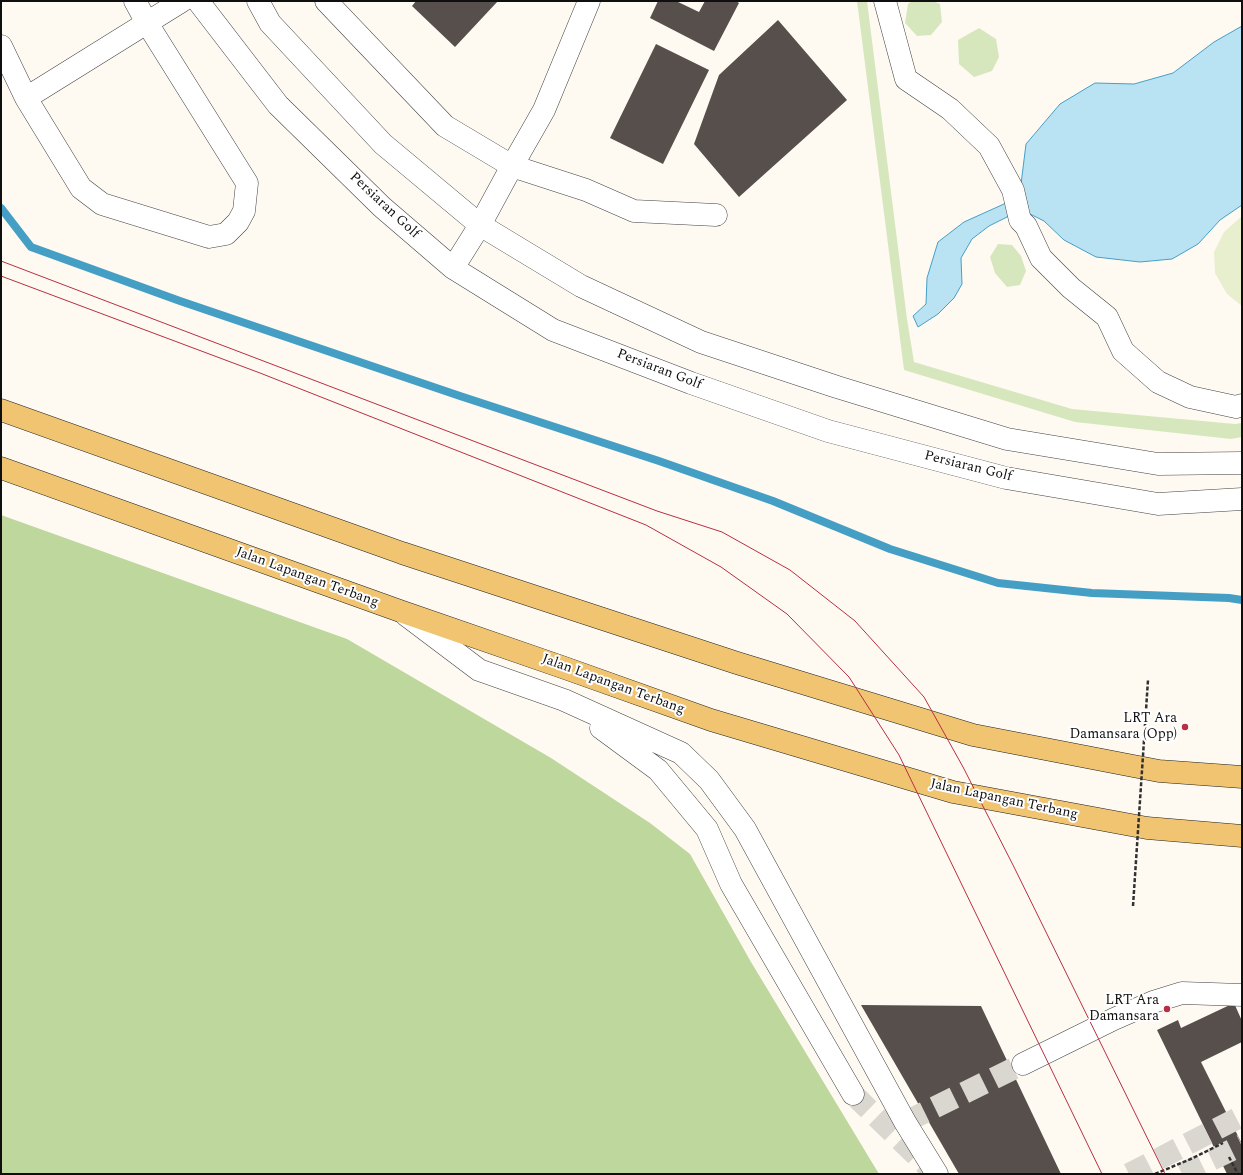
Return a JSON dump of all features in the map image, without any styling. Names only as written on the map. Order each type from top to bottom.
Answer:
[{"type":"main road","points":[[1,410],[402,553],[736,663],[973,735],[1159,772],[1242,777]]},
{"type":"main road","name":"Jalan Lapangan Terbang","points":[[1,468],[400,611],[562,666],[710,720],[953,792],[1147,828],[1242,836]]},
{"type":"street","points":[[1,46],[26,98],[81,188],[102,204],[209,237],[226,234],[238,222],[244,212],[247,183],[147,23],[135,1]]},
{"type":"street","points":[[26,98],[182,1]]},
{"type":"street","name":"Persiaran Golf","points":[[198,1],[278,105],[382,207],[453,268],[553,330],[692,383],[828,431],[1006,478],[1158,504],[1242,498]]},
{"type":"street","points":[[258,1],[270,23],[383,144],[480,225],[581,286],[701,342],[836,387],[1007,439],[1158,464],[1242,463]]},
{"type":"street","points":[[326,1],[445,126],[512,166],[586,190],[634,211],[716,215]]},
{"type":"street","points":[[453,268],[480,225],[544,110],[589,1]]},
{"type":"street","points":[[885,1],[906,79],[950,109],[989,146],[1013,190],[1020,220],[1026,226],[1042,258],[1070,288],[1107,317],[1123,351],[1158,382],[1190,397],[1236,407],[1242,405]]},
{"type":"street","points":[[400,611],[479,670],[564,700],[681,753],[709,780],[745,830],[905,1122],[937,1174]]},
{"type":"street","points":[[564,700],[658,770],[707,829],[731,884],[853,1094]]},
{"type":"street","points":[[1023,1064],[1114,1019],[1152,1002],[1182,992],[1242,995]]},
{"type":"path","points":[[1133,906],[1148,680]]},
{"type":"path","points":[[1155,1174],[1193,1158],[1223,1143]]},
{"type":"path","points":[[1229,1157],[1238,1174]]},
{"type":"green space","points":[[857,1],[867,1],[907,319],[914,362],[1072,409],[1235,424],[1242,423],[1242,437],[1231,439],[1075,422],[904,370]]},
{"type":"green space","points":[[912,1],[933,1],[940,4],[942,22],[931,35],[917,36],[905,23],[908,4]]},
{"type":"green space","points":[[979,28],[996,39],[999,57],[992,71],[974,77],[959,64],[958,40]]},
{"type":"green space","points":[[1242,216],[1242,306],[1227,294],[1215,273],[1214,252],[1224,232]]},
{"type":"green space","points":[[998,244],[1012,245],[1021,256],[1026,271],[1020,285],[1007,287],[995,273],[990,257]]},
{"type":"green space","points":[[1,515],[347,639],[551,758],[650,823],[690,854],[751,962],[879,1174],[1,1174]]},
{"type":"water","points":[[1242,26],[1242,205],[1220,220],[1198,244],[1172,259],[1140,262],[1096,257],[1064,240],[1044,221],[1028,213],[1011,215],[989,226],[972,239],[961,258],[962,284],[954,298],[938,314],[918,327],[913,316],[926,304],[927,278],[938,242],[964,222],[1004,204],[1021,184],[1026,144],[1060,104],[1095,83],[1134,84],[1173,73],[1214,42]]},
{"type":"building","points":[[416,1],[498,1],[455,47],[412,6]]},
{"type":"building","points":[[658,1],[676,1],[699,12],[705,1],[736,1],[739,3],[714,51],[650,18]]},
{"type":"building","points":[[778,20],[847,100],[739,197],[694,144],[719,75]]},
{"type":"building","points":[[656,44],[709,70],[663,164],[610,138]]},
{"type":"building","points":[[1234,1003],[1242,1021],[1242,1042],[1201,1062],[1242,1144],[1242,1174],[1227,1174],[1157,1030],[1178,1020],[1181,1028]]},
{"type":"building","points":[[861,1005],[981,1006],[1061,1174],[959,1174]]},
{"type":"waterway","points":[[1,208],[31,247],[180,301],[460,396],[659,461],[773,501],[890,549],[998,583],[1092,593],[1229,598],[1242,600]]},
{"type":"tunnel","points":[[905,1122],[1023,1064]]},
{"type":"tunnel","points":[[853,1094],[929,1168]]},
{"type":"tunnel","points":[[1129,1174],[1242,1116]]},
{"type":"tunnel","points":[[1182,1174],[1242,1145]]},
{"type":"tram line","points":[[1,261],[657,511],[722,532],[790,570],[855,621],[924,697],[963,767],[1014,867],[1165,1174]]},
{"type":"tram line","points":[[1,276],[260,373],[646,525],[721,567],[787,614],[849,677],[899,755],[1102,1174]]},
{"type":"place","name":"LRT Ara Damansara (Opp)","points":[[1185,727]]},
{"type":"place","name":"LRT Ara Damansara","points":[[1167,1009]]}]
